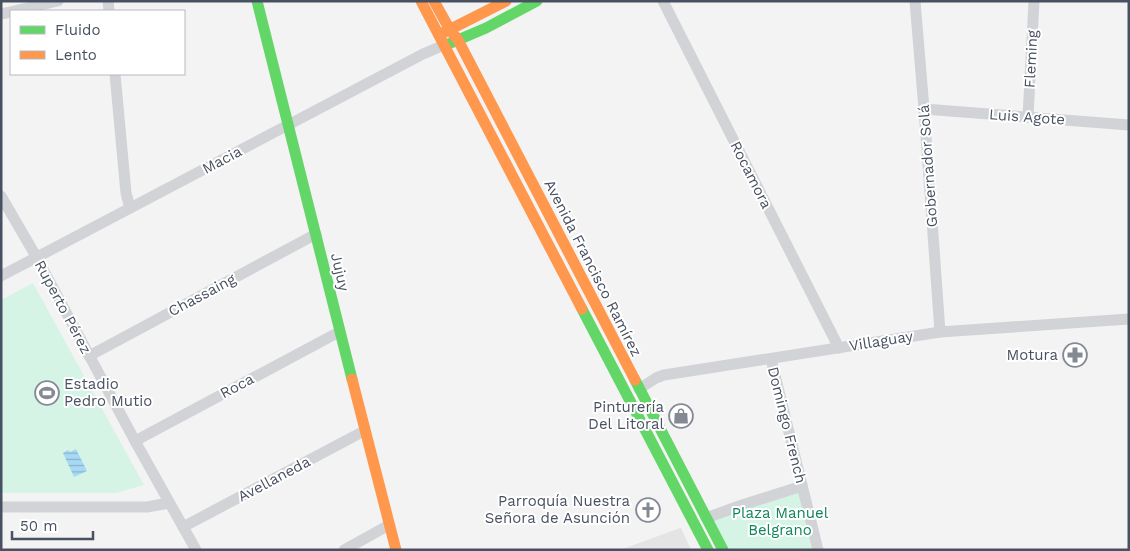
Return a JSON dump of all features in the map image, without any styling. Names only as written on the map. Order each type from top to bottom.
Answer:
[{"type":"main road","name":"Jujuy","points":[[257,1],[364,431],[396,550]]},
{"type":"main road","name":"Avenida Francisco Ramírez","points":[[421,1],[708,550]]},
{"type":"main road","name":"Avenida Francisco Ramírez","points":[[434,1],[450,30],[458,40],[723,550]]},
{"type":"main road","points":[[441,40],[450,30],[506,1]]},
{"type":"main road","points":[[441,40],[458,40],[486,28],[537,1]]},
{"type":"street","points":[[21,10],[58,1]]},
{"type":"street","name":"Rocamora","points":[[663,1],[839,348]]},
{"type":"street","name":"Gobernador Solá","points":[[915,1],[940,332]]},
{"type":"street","name":"Fleming","points":[[1028,117],[1034,1]]},
{"type":"street","name":"Macia","points":[[1,276],[423,54],[441,40]]},
{"type":"street","points":[[115,75],[126,193],[130,208]]},
{"type":"street","name":"Luis Agote","points":[[924,109],[1129,125]]},
{"type":"street","name":"Ruperto Pérez","points":[[1,196],[37,258],[196,550]]},
{"type":"street","name":"Chassaing","points":[[89,356],[316,234]]},
{"type":"street","name":"Villaguay","points":[[639,389],[664,375],[940,332],[1129,319]]},
{"type":"street","name":"Roca","points":[[135,441],[339,332]]},
{"type":"street","name":"Domingo French","points":[[771,359],[818,550]]},
{"type":"street","name":"Avellaneda","points":[[183,527],[364,431]]},
{"type":"street","points":[[706,518],[802,486]]},
{"type":"street","points":[[1,507],[147,507],[170,503]]},
{"type":"street","points":[[344,550],[389,525]]},
{"type":"shaded area","points":[[680,528],[691,550],[620,550]]},
{"type":"green space","name":"Estadio Pedro Mutio","points":[[33,283],[144,485],[116,493],[1,493],[1,300]]},
{"type":"green space","name":"Plaza Manuel Belgrano","points":[[802,486],[818,550],[723,550],[706,519]]},
{"type":"water","points":[[76,449],[87,471],[74,477],[63,453]]},
{"type":"traffic: fast","points":[[257,1],[352,379]]},
{"type":"traffic: fast","points":[[446,45],[486,28],[537,1]]},
{"type":"traffic: fast","points":[[582,309],[708,550]]},
{"type":"traffic: fast","points":[[635,380],[723,550]]},
{"type":"traffic: slow","points":[[421,1],[582,309]]},
{"type":"traffic: slow","points":[[434,1],[450,30],[458,40],[635,380]]},
{"type":"traffic: slow","points":[[439,35],[506,1]]},
{"type":"traffic: slow","points":[[352,379],[396,550]]},
{"type":"place","name":"Motura","points":[[1075,355]]},
{"type":"place","name":"Estadio Pedro Mutio","points":[[47,393]]},
{"type":"place","name":"Pinturería Del Litoral","points":[[681,416]]},
{"type":"place","name":"Parroquía Nuestra Señora de Asunción","points":[[648,510]]}]
